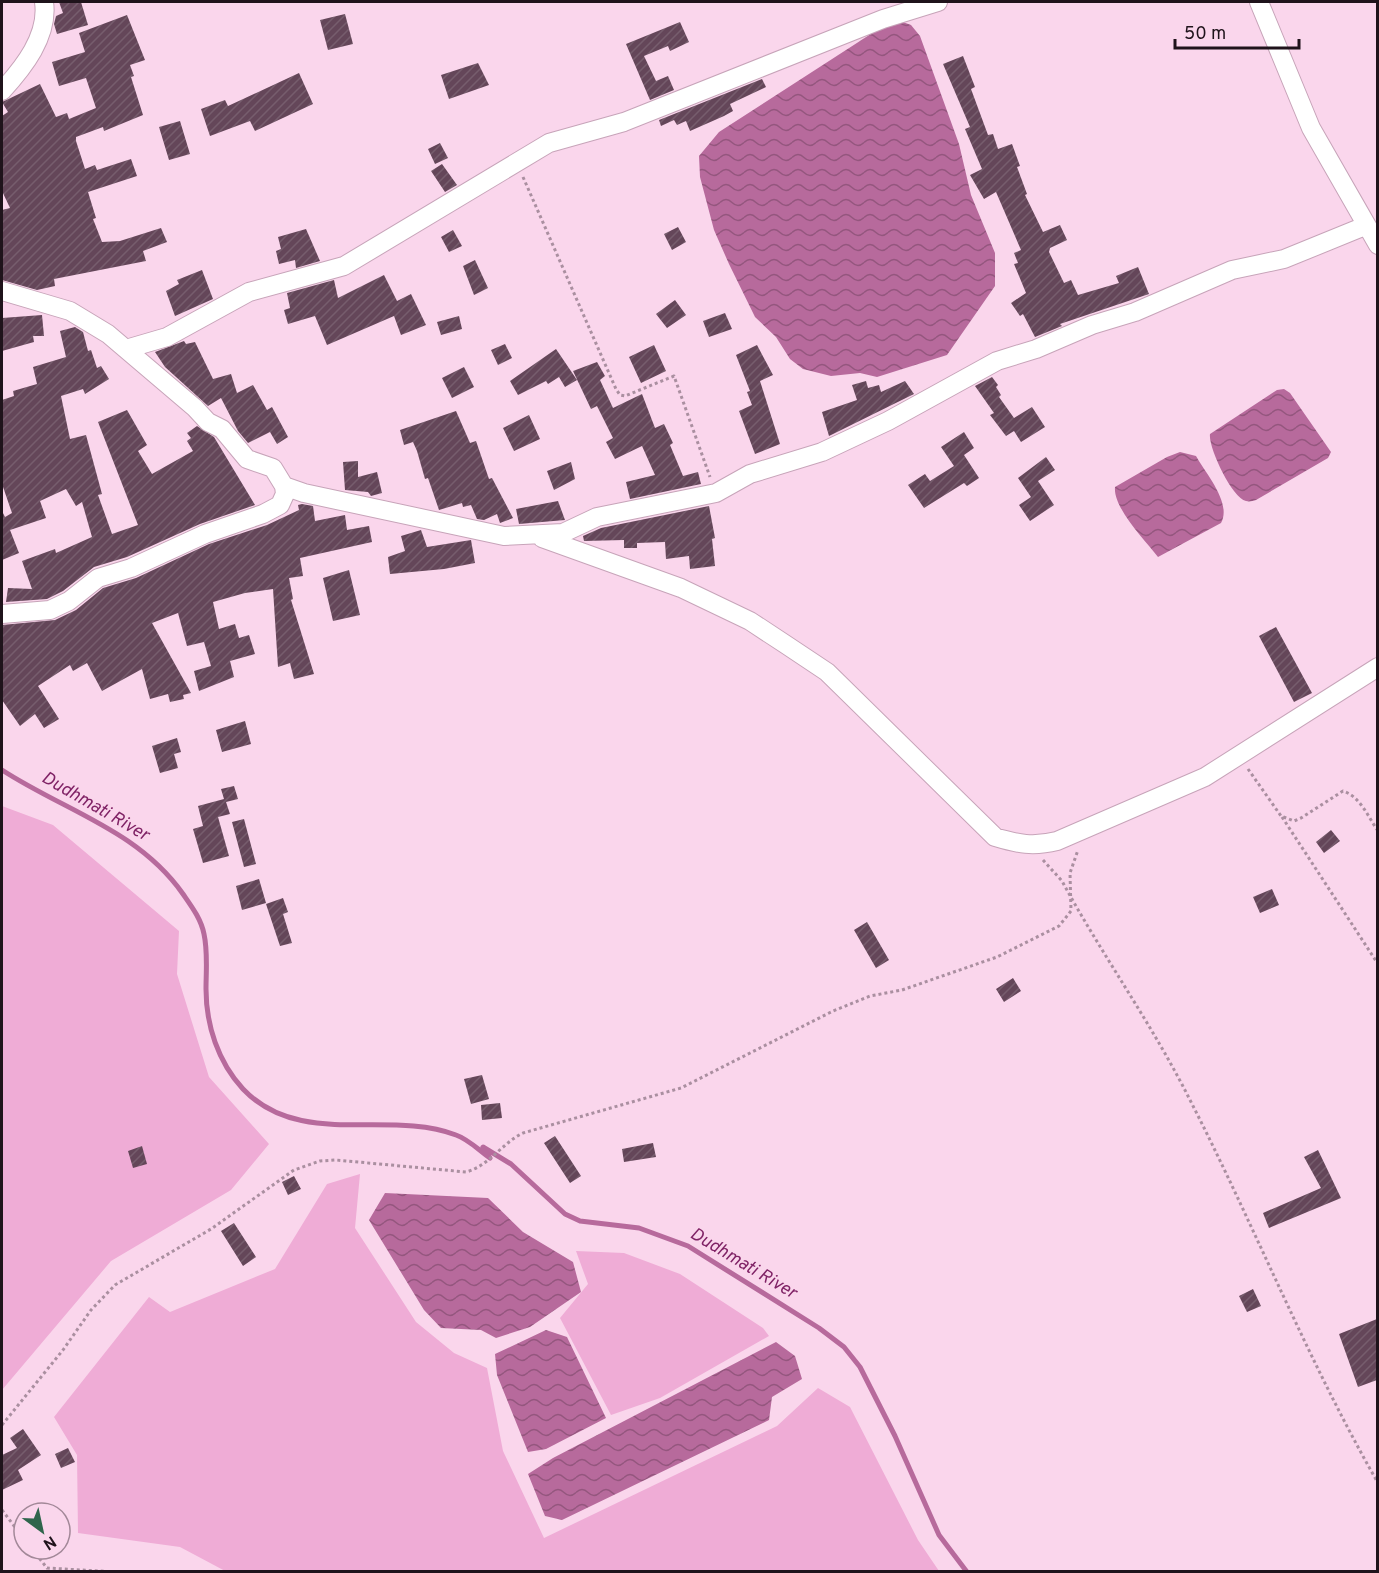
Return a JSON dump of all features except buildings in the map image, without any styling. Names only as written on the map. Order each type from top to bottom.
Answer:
[{"type":"street","points":[[2,91],[22,69],[39,37],[44,2]]},
{"type":"street","points":[[126,348],[167,337],[249,292],[344,266],[549,143],[624,122],[883,19],[938,2]]},
{"type":"street","points":[[1260,2],[1311,128],[1377,245]]},
{"type":"street","points":[[284,486],[304,493],[504,536],[564,533],[597,517],[716,493],[750,474],[822,452],[888,421],[997,361],[1036,349],[1092,325],[1135,312],[1232,270],[1284,259],[1365,226]]},
{"type":"street","points":[[2,291],[70,311],[108,334],[195,408],[208,422],[222,429],[248,459],[273,468],[284,486],[285,495],[280,505],[263,514],[204,534],[131,568],[98,578],[69,601],[50,610],[2,614]]},
{"type":"street","points":[[536,536],[681,588],[750,621],[827,672],[994,837],[1023,846],[1036,847],[1057,842],[1197,781],[1377,667]]},
{"type":"path","points":[[514,163],[528,185],[616,389],[620,395],[625,396],[674,376],[716,493]]},
{"type":"path","points":[[1228,762],[1247,766],[1377,964]]},
{"type":"path","points":[[1281,816],[1294,821],[1343,791],[1352,794],[1359,801],[1377,831]]},
{"type":"path","points":[[1023,846],[1046,862],[1062,881],[1189,1097],[1240,1199],[1289,1310],[1349,1432],[1377,1483]]},
{"type":"path","points":[[2,1425],[115,1284],[200,1236],[294,1170],[320,1161],[336,1160],[466,1172],[474,1170],[510,1140],[523,1133],[681,1088],[833,1011],[870,996],[902,990],[997,957],[1059,926],[1071,911],[1070,873],[1073,858],[1079,848]]},
{"type":"path","points":[[2,1510],[12,1523]]},
{"type":"path","points":[[41,1561],[47,1568],[116,1572]]},
{"type":"shaded area","points":[[2,806],[53,825],[179,931],[177,974],[209,1077],[269,1144],[231,1190],[111,1261],[2,1390]]},
{"type":"shaded area","points":[[360,1174],[355,1228],[416,1322],[454,1353],[487,1368],[503,1451],[544,1538],[777,1426],[818,1388],[850,1407],[918,1540],[939,1571],[227,1572],[180,1547],[78,1533],[77,1455],[54,1417],[149,1297],[170,1312],[275,1269],[327,1184]]},
{"type":"shaded area","points":[[576,1251],[624,1253],[680,1274],[763,1328],[769,1336],[660,1398],[611,1415],[560,1318],[588,1284]]},
{"type":"water","points":[[900,21],[911,25],[920,36],[959,144],[971,195],[995,253],[995,286],[947,355],[877,377],[860,373],[831,376],[803,369],[790,359],[776,337],[755,317],[714,230],[700,177],[699,156],[719,132],[877,30]]},
{"type":"water","points":[[1284,389],[1290,393],[1331,452],[1328,458],[1256,500],[1246,501],[1234,491],[1222,471],[1213,450],[1210,434],[1277,390]]},
{"type":"water","points":[[1180,452],[1196,456],[1221,498],[1223,515],[1221,523],[1158,557],[1124,514],[1115,487]]},
{"type":"water","points":[[385,1193],[488,1198],[523,1232],[573,1262],[581,1292],[530,1327],[496,1338],[481,1330],[441,1328],[424,1310],[369,1220]]},
{"type":"water","points":[[546,1330],[567,1337],[606,1418],[546,1449],[528,1452],[497,1375],[495,1354]]},
{"type":"water","points":[[776,1342],[795,1356],[802,1379],[772,1397],[769,1420],[562,1520],[545,1516],[528,1474],[553,1458]]},
{"type":"waterway","name":"Dudhmati River","points":[[2,770],[123,837],[145,853],[183,894],[203,929],[208,1016],[220,1055],[243,1089],[266,1107],[291,1118],[318,1123],[402,1125],[430,1128],[456,1135],[490,1158],[483,1147],[511,1164],[565,1214],[580,1221],[639,1228],[688,1246],[819,1328],[844,1347],[860,1367],[895,1436],[939,1535],[967,1572]]}]
